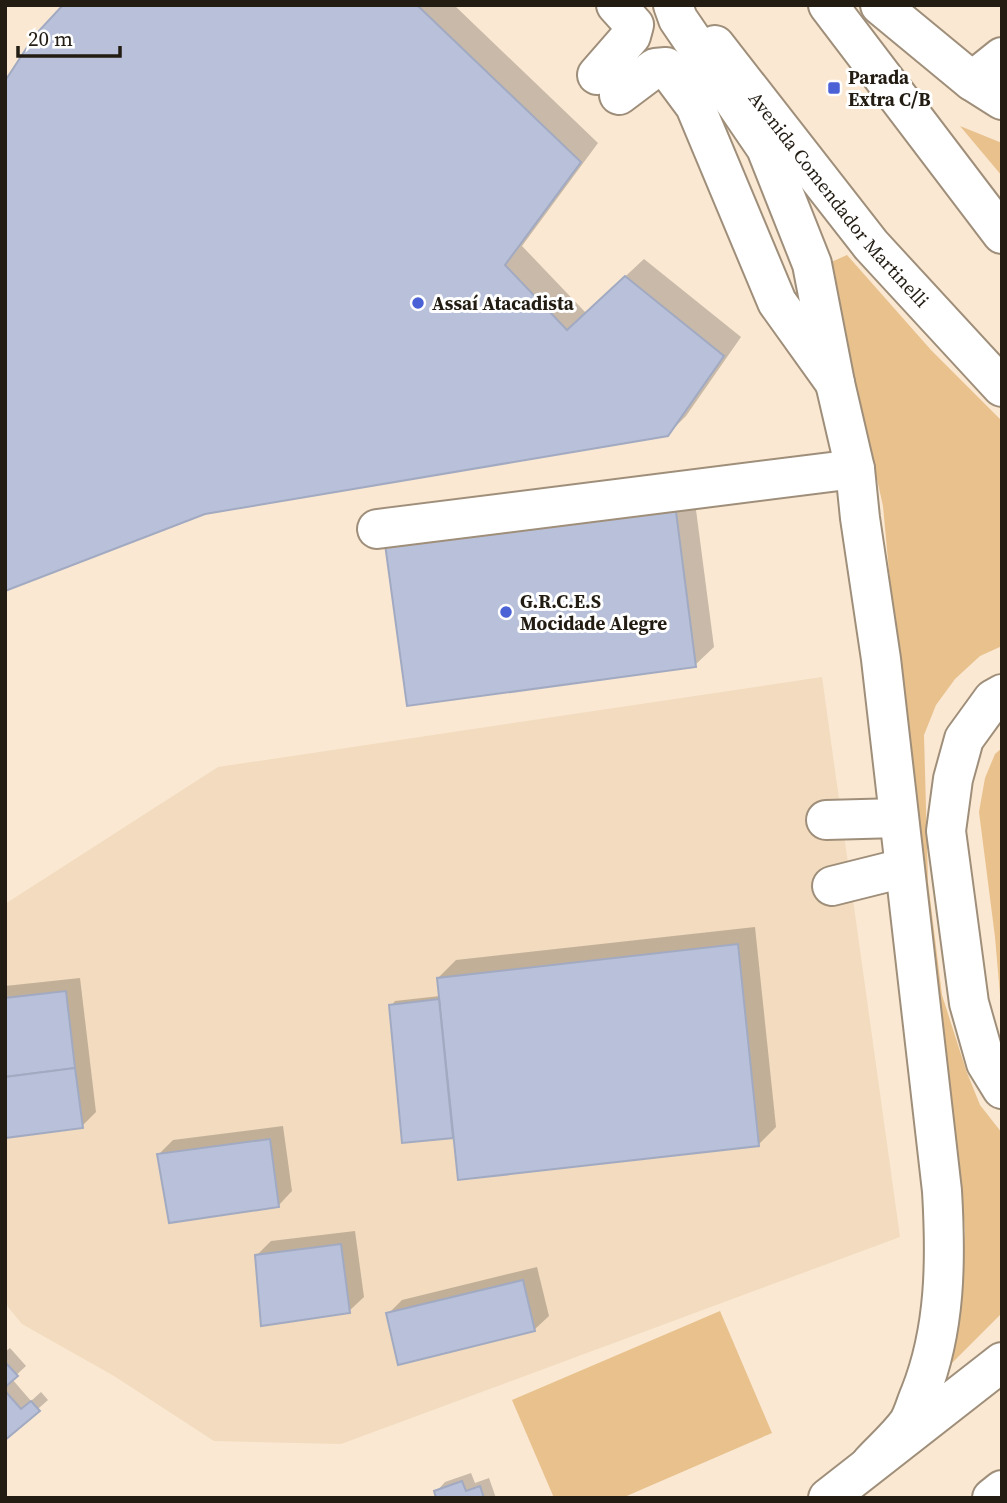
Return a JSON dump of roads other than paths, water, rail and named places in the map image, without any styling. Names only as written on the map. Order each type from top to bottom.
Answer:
[{"type":"main road","points":[[673,5],[678,19],[766,148],[812,264],[855,469],[881,660],[942,1191],[944,1280],[938,1326],[909,1422],[871,1463]]},
{"type":"main road","name":"Avenida Comendador Martinelli","points":[[684,5],[871,244],[1002,387]]},
{"type":"main road","points":[[828,5],[1002,234]]},
{"type":"main road","points":[[880,5],[987,91],[1002,57]]},
{"type":"main road","points":[[625,15],[695,106],[777,302],[835,383]]},
{"type":"main road","points":[[625,15],[631,36],[608,85],[655,68],[666,67]]},
{"type":"main road","points":[[377,529],[855,469]]},
{"type":"main road","points":[[1002,694],[993,699],[964,739],[953,779],[946,831],[969,1003],[986,1063],[1002,1089]]},
{"type":"main road","points":[[826,820],[898,818]]},
{"type":"main road","points":[[832,886],[904,867]]},
{"type":"main road","points":[[828,1498],[1002,1362]]},
{"type":"main road","points":[[992,1498],[1002,1491]]},
{"type":"place","name":"Parada Extra C/B","points":[[834,88]]},
{"type":"place","name":"Assaí Atacadista","points":[[418,303]]},
{"type":"place","name":"G.R.C.E.S Mocidade Alegre","points":[[506,612]]}]
